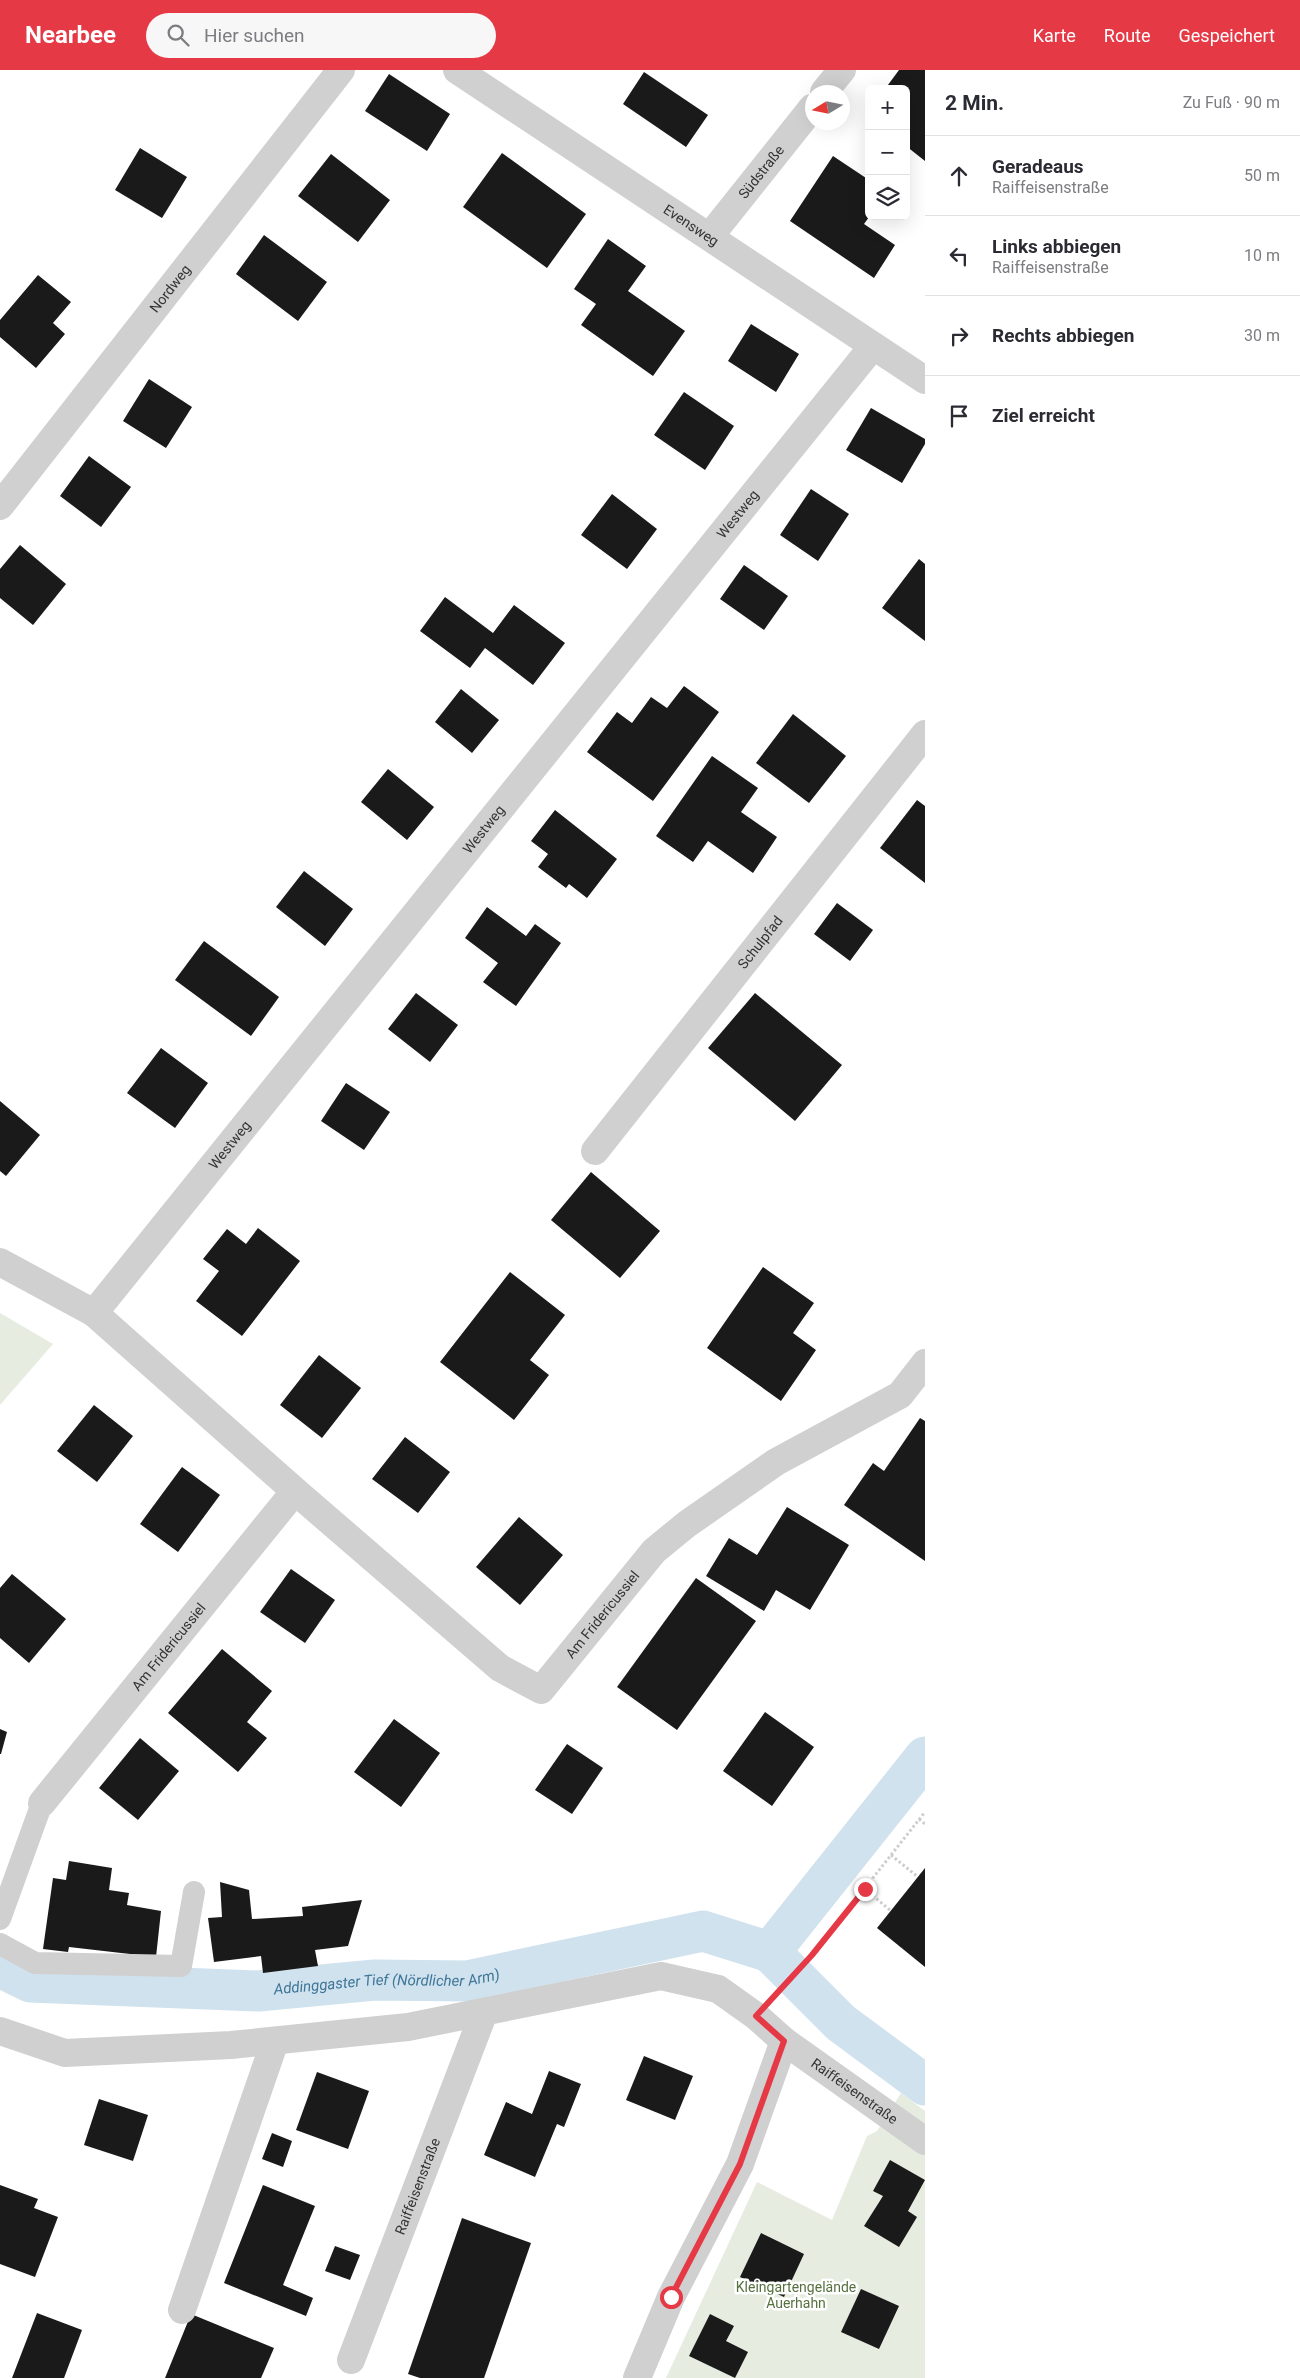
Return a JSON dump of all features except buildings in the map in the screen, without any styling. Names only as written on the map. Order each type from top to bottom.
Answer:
[{"type":"street","name":"Nordweg","points":[[0,506],[341,70]]},
{"type":"street","name":"Evensweg","points":[[457,70],[925,380]]},
{"type":"street","points":[[830,85],[842,70]]},
{"type":"street","name":"Südstraße","points":[[710,236],[805,117]]},
{"type":"street","name":"Westweg","points":[[94,1312],[873,346]]},
{"type":"street","name":"Schulpfad","points":[[595,1151],[925,734]]},
{"type":"street","name":"Am Fridericussiel","points":[[0,1262],[94,1312],[295,1491],[500,1668],[540,1690],[654,1551],[687,1524],[776,1462],[900,1395],[925,1363]]},
{"type":"street","name":"Am Fridericussiel","points":[[42,1803],[295,1491]]},
{"type":"street","name":"Raiffeisenstraße","points":[[0,2031],[65,2053],[231,2046],[408,2027],[661,1976],[718,1989],[756,2016],[784,2041],[925,2141]]},
{"type":"street","name":"Raiffeisenstraße","points":[[350,2360],[484,2012]]},
{"type":"street","points":[[182,2310],[275,2041]]},
{"type":"street","points":[[637,2378],[671,2297],[740,2164],[784,2041]]},
{"type":"lane","points":[[0,1920],[42,1803]]},
{"type":"lane","points":[[0,1944],[34,1963],[181,1966],[194,1892]]},
{"type":"path","points":[[756,2016],[812,1955],[925,1812]]},
{"type":"path","points":[[919,1819],[925,1824]]},
{"type":"path","points":[[891,1855],[918,1877]]},
{"type":"path","points":[[865,1889],[891,1911]]},
{"type":"green space","points":[[0,1313],[53,1344],[0,1405]]},
{"type":"green space","name":"Kleingartengelände Auerhahn","points":[[901,2093],[925,2111],[925,2378],[666,2378],[757,2182],[832,2220],[867,2136],[877,2131]]},
{"type":"waterway","name":"Addinggaster Tief (Nördlicher Arm)","points":[[925,1757],[770,1952],[841,2023],[925,2085]]},
{"type":"waterway","name":"Addinggaster Tief (Nördlicher Arm)","points":[[0,1967],[30,1982],[258,1991],[375,1980],[467,1981],[703,1931],[770,1952]]},
{"type":"route","points":[[671,2297],[740,2164],[784,2041],[756,2016],[812,1955],[865,1889]]}]
